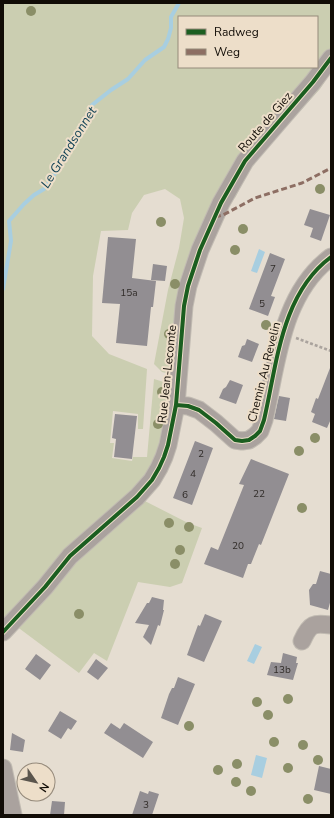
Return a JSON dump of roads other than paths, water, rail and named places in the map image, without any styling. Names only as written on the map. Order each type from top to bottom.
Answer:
[{"type":"street","name":"Route de Giez","points":[[221,203],[251,152],[313,82],[331,58]]},
{"type":"street","name":"Rue Jean-Lecomte","points":[[3,632],[44,588],[70,556],[137,497],[152,480],[164,457],[176,405],[184,306],[188,286],[200,250],[221,203]]},
{"type":"street","name":"Chemin Au Revelin","points":[[176,405],[188,406],[199,410],[235,440],[242,442],[255,436],[260,431],[264,420],[288,316],[300,294],[315,272],[331,257]]},
{"type":"street","points":[[302,640],[312,625],[331,625]]},
{"type":"street","points":[[3,768],[13,815]]},
{"type":"water","points":[[259,249],[265,252],[257,273],[251,271]]},
{"type":"water","points":[[255,644],[262,647],[254,664],[247,661]]},
{"type":"water","points":[[256,755],[267,758],[262,778],[251,775]]},
{"type":"waterway","name":"Le Grandsonnet","points":[[3,289],[11,241],[9,221],[24,204],[44,189],[56,172],[61,160],[80,130],[92,105],[128,79],[145,60],[164,47],[171,28],[171,17],[179,3]]}]
